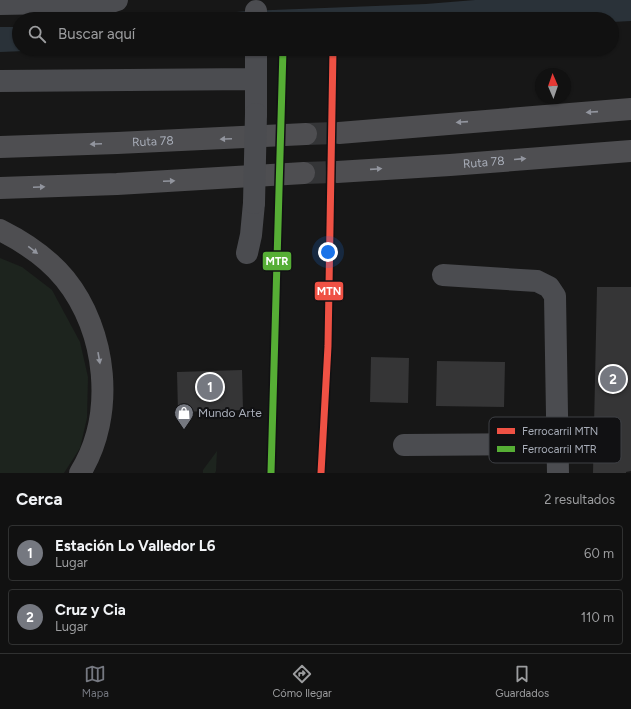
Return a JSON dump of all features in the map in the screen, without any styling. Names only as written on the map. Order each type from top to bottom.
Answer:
[{"type":"highway","points":[[339,133],[631,109]]},
{"type":"highway","name":"Ruta 78","points":[[0,147],[117,144],[306,134]]},
{"type":"highway","name":"Ruta 78","points":[[337,172],[631,151]]},
{"type":"highway","points":[[0,188],[117,184],[304,173]]},
{"type":"highway","points":[[0,230],[26,244],[53,266],[75,293],[91,326],[101,373],[101,407],[94,443],[80,473]]},
{"type":"lane","points":[[0,4],[111,2],[117,0]]},
{"type":"lane","points":[[247,253],[251,235],[254,203],[256,56]]},
{"type":"lane","points":[[0,81],[256,79]]},
{"type":"lane","points":[[443,275],[537,281],[549,287],[555,296],[557,417]]},
{"type":"lane","points":[[404,445],[489,444]]},
{"type":"shaded area","points":[[475,0],[631,0],[631,21],[619,22],[619,12],[236,12],[426,4]]},
{"type":"shaded area","points":[[0,27],[12,27],[12,52],[0,52]]},
{"type":"shaded area","points":[[0,258],[22,267],[52,290],[80,342],[88,377],[87,418],[80,448],[64,473],[0,473]]},
{"type":"shaded area","points":[[217,451],[215,473],[203,473],[203,470]]},
{"type":"building","points":[[597,287],[631,287],[631,471],[626,473],[593,473],[593,463],[621,463],[621,417],[594,417]]},
{"type":"building","points":[[371,357],[409,358],[408,403],[370,402]]},
{"type":"building","points":[[437,361],[505,362],[504,407],[436,406]]},
{"type":"building","points":[[242,370],[243,410],[178,412],[177,372]]},
{"type":"tunnel","points":[[306,134],[339,133]]},
{"type":"tunnel","points":[[304,173],[337,172]]},
{"type":"rail line","name":"MTR","points":[[271,473],[283,56]]},
{"type":"rail line","name":"MTN","points":[[321,473],[328,346],[333,56]]},
{"type":"place","name":"Cruz y Cia","points":[[613,379]]},
{"type":"place","name":"Estación Lo Valledor L6","points":[[210,387]]},
{"type":"place","name":"Mundo Arte","points":[[184,430]]}]
